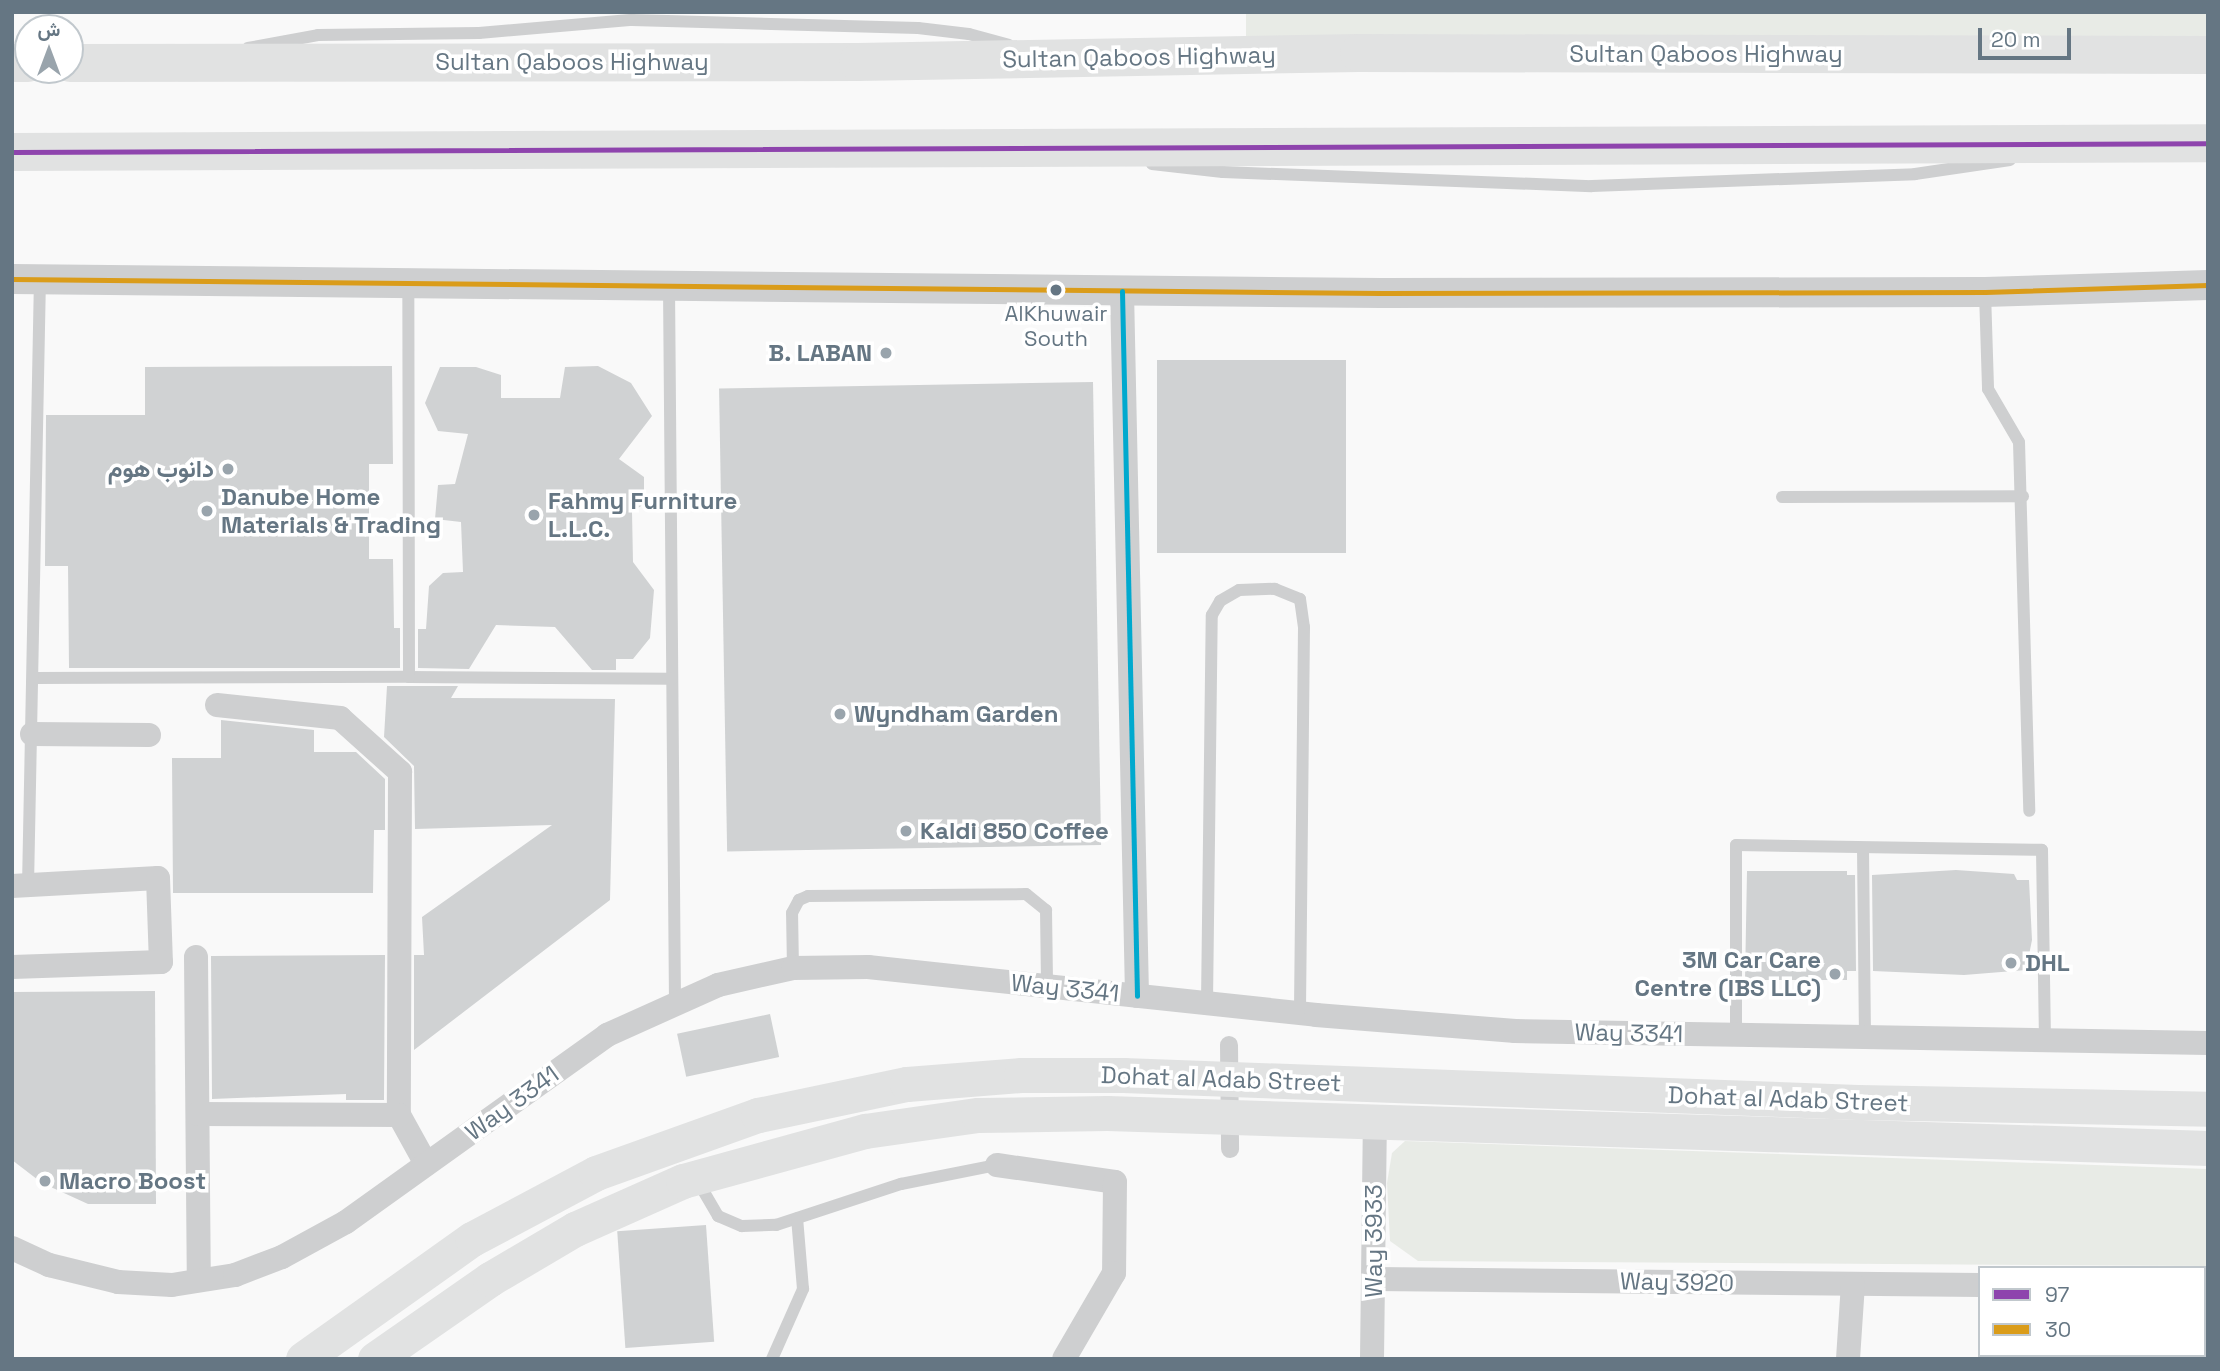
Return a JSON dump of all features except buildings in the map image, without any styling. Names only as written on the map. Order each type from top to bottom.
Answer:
[{"type":"highway","name":"Sultan Qaboos Highway","points":[[84,62],[1042,58],[1359,53],[2208,55]]},
{"type":"highway","points":[[12,152],[2208,143]]},
{"type":"main road","name":"Dohat al Adab Street","points":[[303,1359],[472,1239],[596,1173],[758,1115],[844,1094],[1021,1075],[1229,1062],[1858,1102],[2208,1109]]},
{"type":"main road","name":"Dohat al Adab Street","points":[[376,1359],[490,1279],[575,1230],[695,1177],[865,1131],[978,1115],[1107,1113],[1230,1133],[1375,1123],[2208,1148]]},
{"type":"street","points":[[26,278],[408,286],[1122,291],[1985,292],[2208,285]]},
{"type":"street","points":[[1122,291],[1137,996]]},
{"type":"street","points":[[217,705],[340,718],[400,772],[399,1115],[426,1164]]},
{"type":"street","points":[[32,734],[149,736]]},
{"type":"street","points":[[12,967],[161,962],[158,878],[20,886]]},
{"type":"street","points":[[196,957],[199,1280]]},
{"type":"street","name":"Way 3341","points":[[12,1248],[49,1265],[118,1282],[199,1280],[236,1275],[282,1257],[346,1222],[607,1035],[675,1007],[718,985],[793,968],[869,967],[1300,1013],[1515,1031],[2208,1043]]},
{"type":"street","points":[[1229,1062],[1230,1133]]},
{"type":"street","points":[[198,1114],[399,1115]]},
{"type":"street","name":"Way 3933","points":[[1372,1359],[1375,1123]]},
{"type":"street","points":[[997,1165],[1115,1182],[1114,1273],[1064,1359]]},
{"type":"street","name":"Way 3920","points":[[1374,1279],[1979,1285]]},
{"type":"street","points":[[1848,1359],[1853,1284]]},
{"type":"lane","points":[[20,886],[32,734],[33,678],[26,278]]},
{"type":"lane","points":[[408,286],[409,677]]},
{"type":"lane","points":[[668,287],[675,1007]]},
{"type":"lane","points":[[1985,292],[1989,389],[2016,431],[2023,496],[2029,810]]},
{"type":"lane","points":[[1782,497],[2023,496]]},
{"type":"lane","points":[[1207,1003],[1212,615],[1220,601],[1239,590],[1275,589],[1300,599],[1304,628],[1300,1013]]},
{"type":"lane","points":[[33,678],[672,679]]},
{"type":"lane","points":[[1736,1035],[1736,845],[2042,850],[2045,1041]]},
{"type":"lane","points":[[1863,848],[1865,1038]]},
{"type":"lane","points":[[793,968],[792,913],[799,900],[808,896],[1026,894],[1046,910],[1047,986]]},
{"type":"lane","points":[[695,1177],[718,1216],[742,1226],[776,1225],[901,1184],[997,1165]]},
{"type":"lane","points":[[772,1359],[803,1289],[797,1218]]},
{"type":"shaded area","points":[[1246,12],[2208,12],[2208,71],[1246,71]]},
{"type":"shaded area","points":[[1405,1141],[2208,1169],[2208,1266],[1418,1261],[1390,1241],[1387,1183],[1392,1153]]},
{"type":"transit line","name":"97","points":[[12,152],[2208,143]]},
{"type":"transit line","name":"30","points":[[12,279],[1381,293],[1985,292],[2208,285]]},
{"type":"transit line","points":[[1122,291],[1137,996]]},
{"type":"place","name":"AlKhuwair South","points":[[1056,290]]},
{"type":"place","name":"B. LABAN","points":[[886,353]]},
{"type":"place","name":"دانوب هوم","points":[[228,469]]},
{"type":"place","name":"Danube Home Materials & Trading","points":[[207,511]]},
{"type":"place","name":"Fahmy Furniture L.L.C.","points":[[534,515]]},
{"type":"place","name":"Wyndham Garden","points":[[840,714]]},
{"type":"place","name":"Kaldi 850 Coffee","points":[[906,831]]},
{"type":"place","name":"DHL","points":[[2011,963]]},
{"type":"place","name":"3M Car Care Centre (IBS LLC)","points":[[1835,974]]},
{"type":"place","name":"Macro Boost","points":[[45,1181]]}]
